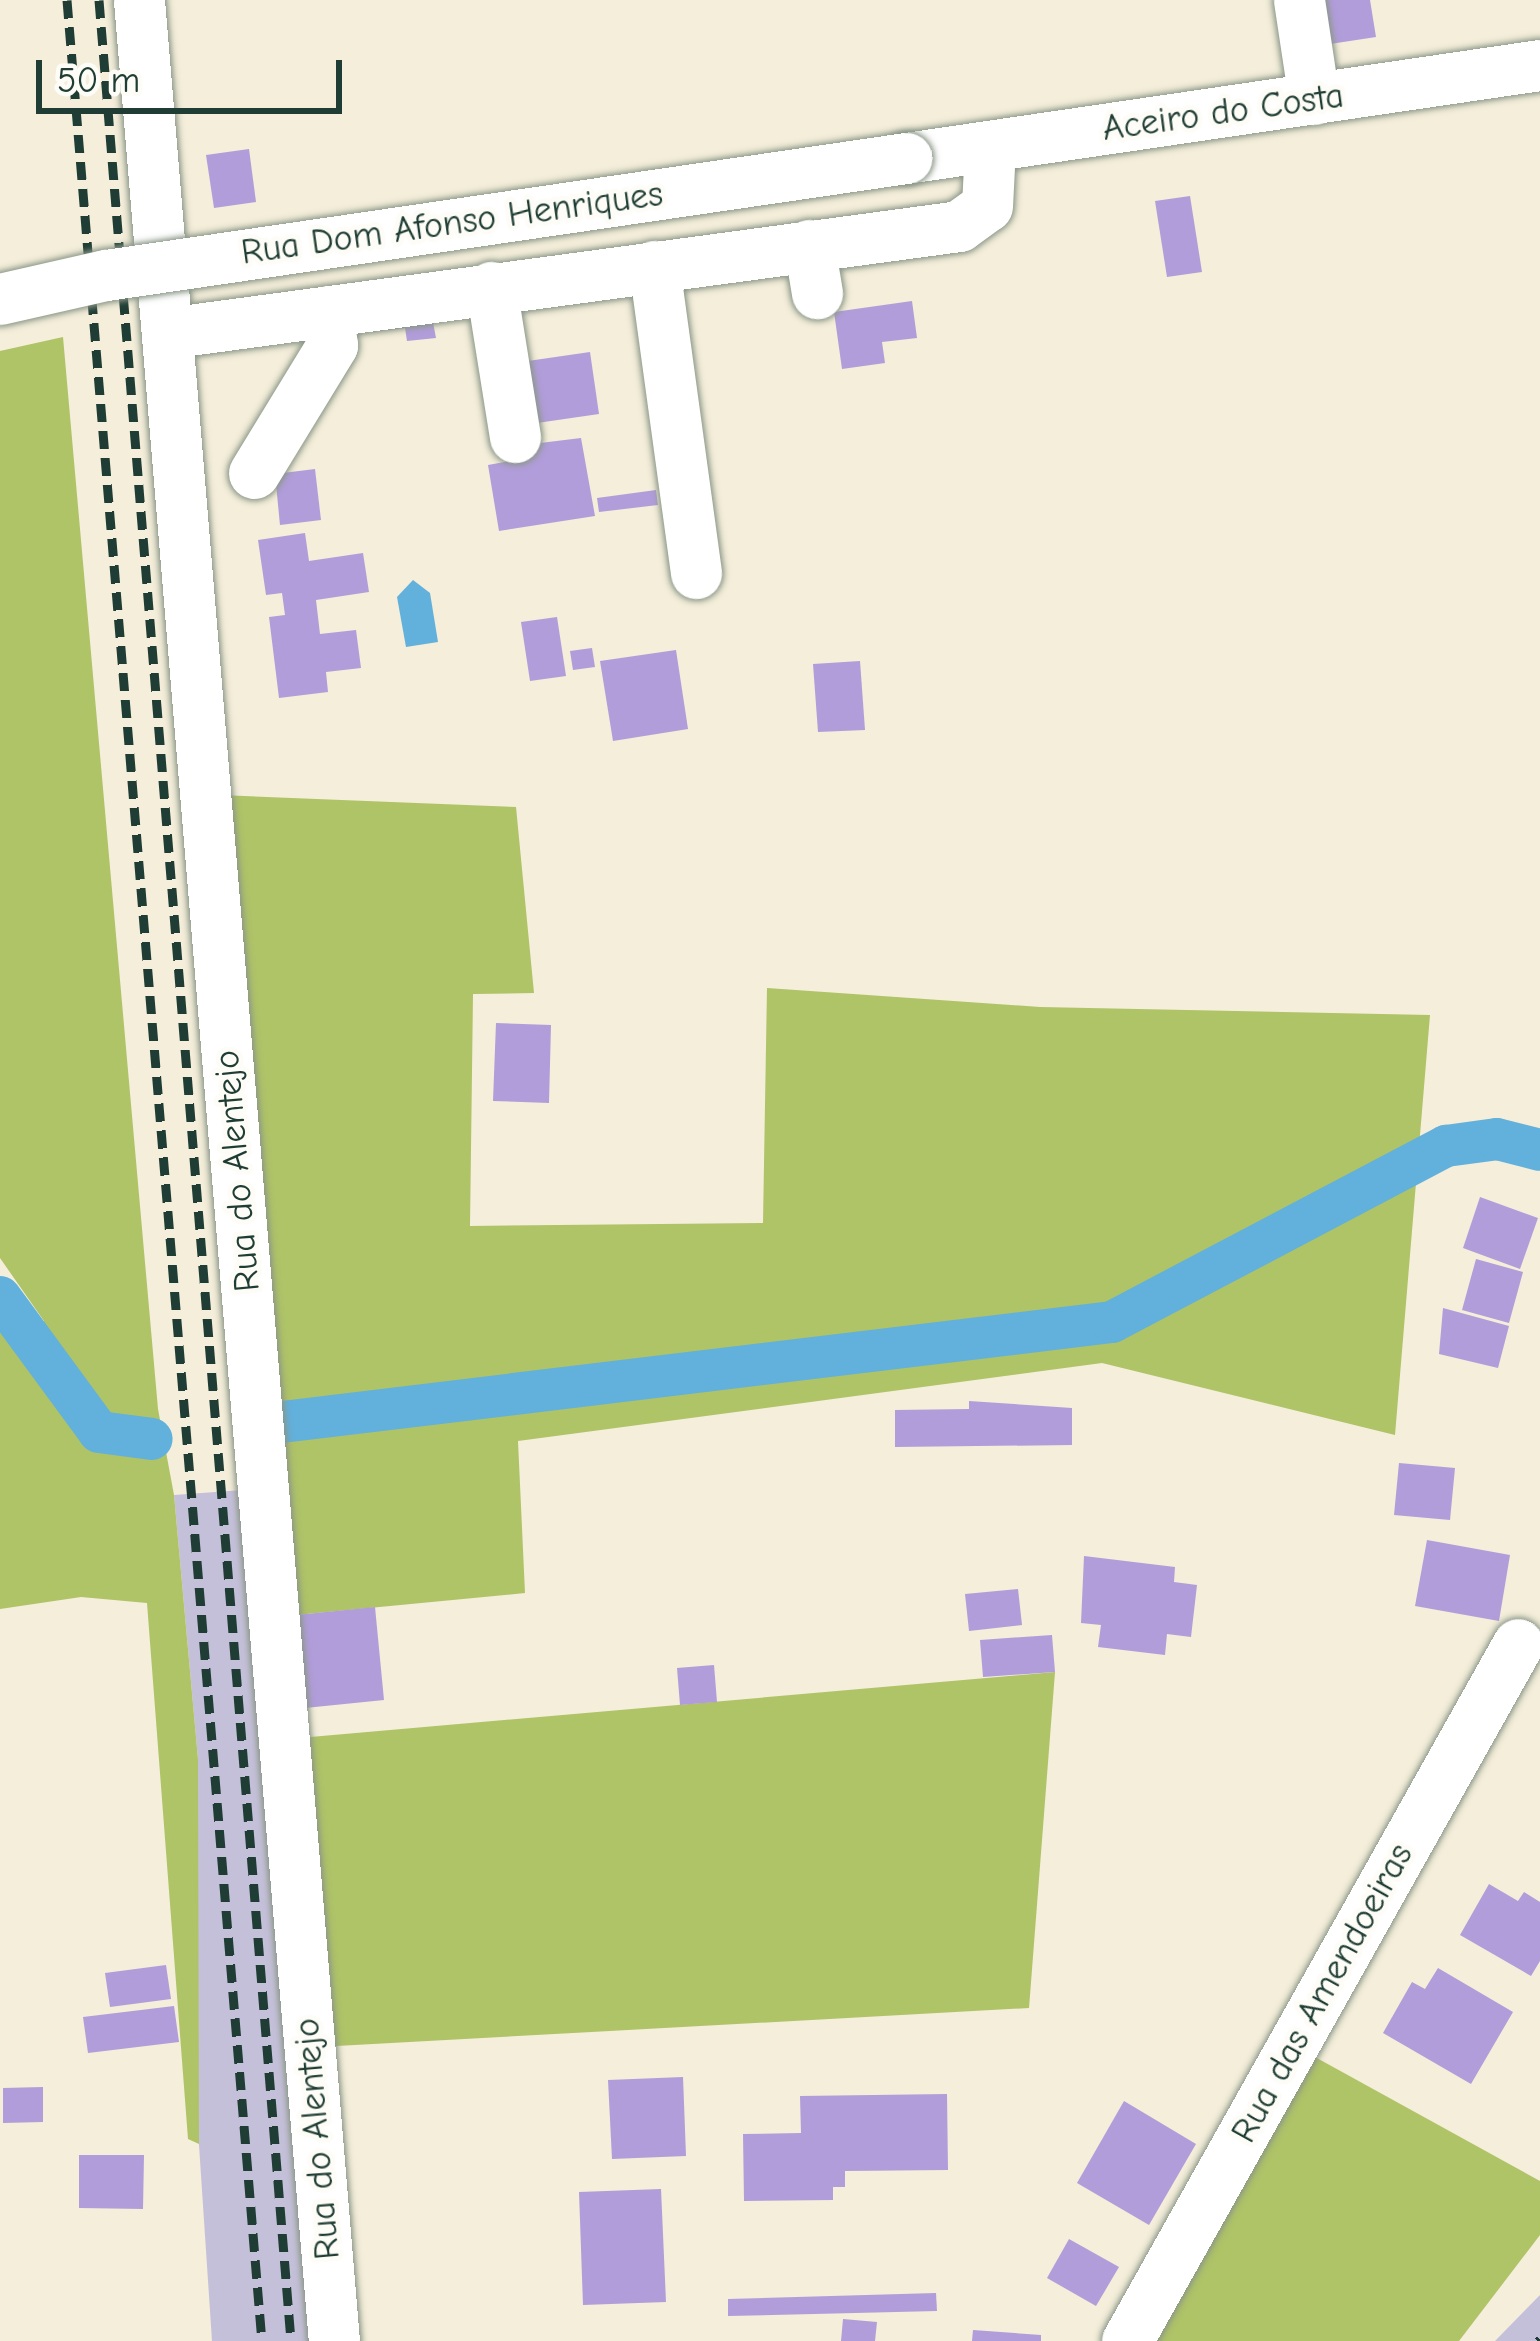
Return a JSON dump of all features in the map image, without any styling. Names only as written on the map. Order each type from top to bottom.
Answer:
[{"type":"street","name":"Rua do Alentejo","points":[[139,0],[334,2341]]},
{"type":"street","points":[[1299,0],[1314,99]]},
{"type":"street","name":"Aceiro do Costa","points":[[906,158],[1540,65]]},
{"type":"street","points":[[167,333],[654,266],[813,269],[959,226],[987,206],[990,147]]},
{"type":"street","name":"Rua Dom Afonso Henriques","points":[[0,299],[106,274],[906,158]]},
{"type":"street","points":[[654,266],[696,573]]},
{"type":"street","points":[[491,287],[515,437]]},
{"type":"street","points":[[254,473],[332,345],[327,311]]},
{"type":"street","name":"Rua das Amendoeiras","points":[[1127,2341],[1518,1645]]},
{"type":"shaded area","points":[[243,1490],[316,2341],[212,2341],[197,2115],[198,1759],[174,1495]]},
{"type":"shaded area","points":[[1540,2295],[1540,2341],[1495,2341]]},
{"type":"green space","points":[[63,337],[158,1409],[174,1495],[198,1759],[199,2144],[188,2139],[147,1603],[81,1597],[0,1609],[0,1332],[15,1349],[44,1321],[0,1258],[0,351]]},
{"type":"green space","points":[[220,795],[516,807],[534,993],[473,994],[470,1226],[763,1223],[767,988],[1040,1007],[1430,1015],[1395,1435],[1102,1363],[518,1441],[525,1593],[296,1615]]},
{"type":"green space","points":[[1055,1672],[1029,2008],[318,2047],[299,1738]]},
{"type":"green space","points":[[1315,2057],[1540,2181],[1540,2235],[1459,2341],[1146,2341]]},
{"type":"water","points":[[413,580],[430,593],[438,642],[406,647],[397,597]]},
{"type":"building","points":[[1310,0],[1370,0],[1376,37],[1317,46]]},
{"type":"building","points":[[249,149],[256,202],[214,208],[206,155]]},
{"type":"building","points":[[1190,196],[1202,272],[1167,277],[1155,201]]},
{"type":"building","points":[[429,301],[436,338],[407,341],[405,328],[369,332],[366,310]]},
{"type":"building","points":[[912,301],[917,338],[882,342],[885,363],[842,369],[834,312]]},
{"type":"building","points":[[590,352],[599,414],[530,424],[521,362]]},
{"type":"building","points":[[581,438],[595,516],[499,531],[488,465],[533,457],[532,444]]},
{"type":"building","points":[[315,469],[321,520],[280,525],[275,474]]},
{"type":"building","points":[[656,490],[658,505],[599,512],[597,498]]},
{"type":"building","points":[[305,533],[309,561],[363,553],[369,592],[316,600],[320,634],[356,630],[361,668],[326,672],[328,692],[279,698],[269,617],[285,615],[282,593],[266,595],[258,540]]},
{"type":"building","points":[[557,617],[566,676],[530,681],[521,622]]},
{"type":"building","points":[[592,648],[595,667],[573,670],[570,651]]},
{"type":"building","points":[[676,650],[688,729],[613,741],[600,661]]},
{"type":"building","points":[[860,661],[865,730],[818,732],[813,664]]},
{"type":"building","points":[[496,1023],[551,1025],[549,1103],[493,1101]]},
{"type":"building","points":[[1480,1197],[1538,1218],[1520,1269],[1463,1248]]},
{"type":"building","points":[[1476,1259],[1523,1272],[1509,1323],[1462,1310]]},
{"type":"building","points":[[1443,1308],[1509,1326],[1498,1368],[1439,1354]]},
{"type":"building","points":[[969,1401],[1072,1408],[1072,1445],[895,1447],[895,1410],[969,1409]]},
{"type":"building","points":[[1399,1463],[1455,1468],[1450,1520],[1394,1515]]},
{"type":"building","points":[[1427,1540],[1510,1555],[1499,1621],[1415,1606]]},
{"type":"building","points":[[1084,1556],[1175,1567],[1174,1582],[1197,1585],[1191,1637],[1167,1634],[1165,1655],[1098,1647],[1101,1625],[1081,1623]]},
{"type":"building","points":[[1018,1589],[1022,1625],[969,1631],[965,1594]]},
{"type":"building","points":[[375,1607],[384,1700],[305,1708],[296,1615]]},
{"type":"building","points":[[1052,1635],[1055,1672],[983,1677],[980,1640]]},
{"type":"building","points":[[714,1665],[717,1702],[680,1705],[677,1668]]},
{"type":"building","points":[[1489,1884],[1518,1901],[1524,1892],[1540,1902],[1540,1961],[1531,1976],[1460,1935]]},
{"type":"building","points":[[166,1965],[171,1999],[110,2007],[105,1973]]},
{"type":"building","points":[[1438,1968],[1513,2012],[1471,2084],[1383,2033],[1412,1982],[1425,1989]]},
{"type":"building","points":[[174,2006],[179,2042],[88,2053],[83,2017]]},
{"type":"building","points":[[683,2077],[686,2156],[612,2159],[608,2080]]},
{"type":"building","points":[[43,2087],[43,2122],[3,2123],[3,2088]]},
{"type":"building","points":[[947,2094],[948,2170],[845,2171],[845,2187],[833,2187],[833,2200],[744,2201],[743,2134],[801,2133],[800,2096]]},
{"type":"building","points":[[1124,2101],[1196,2144],[1149,2225],[1077,2183]]},
{"type":"building","points":[[79,2155],[144,2155],[143,2209],[79,2208]]},
{"type":"building","points":[[661,2189],[666,2302],[583,2305],[579,2192]]},
{"type":"building","points":[[1069,2239],[1119,2267],[1096,2306],[1047,2278]]},
{"type":"building","points":[[936,2293],[937,2311],[728,2316],[728,2299]]},
{"type":"building","points":[[843,2319],[877,2322],[875,2341],[841,2341]]},
{"type":"building","points":[[973,2330],[1041,2335],[1041,2341],[972,2341]]},
{"type":"waterway","points":[[282,1422],[1112,1322],[1446,1146],[1497,1139],[1540,1150]]},
{"type":"waterway","points":[[0,1297],[99,1432],[152,1439]]},
{"type":"railway","points":[[67,0],[262,2341]]},
{"type":"railway","points":[[99,0],[291,2341]]}]
